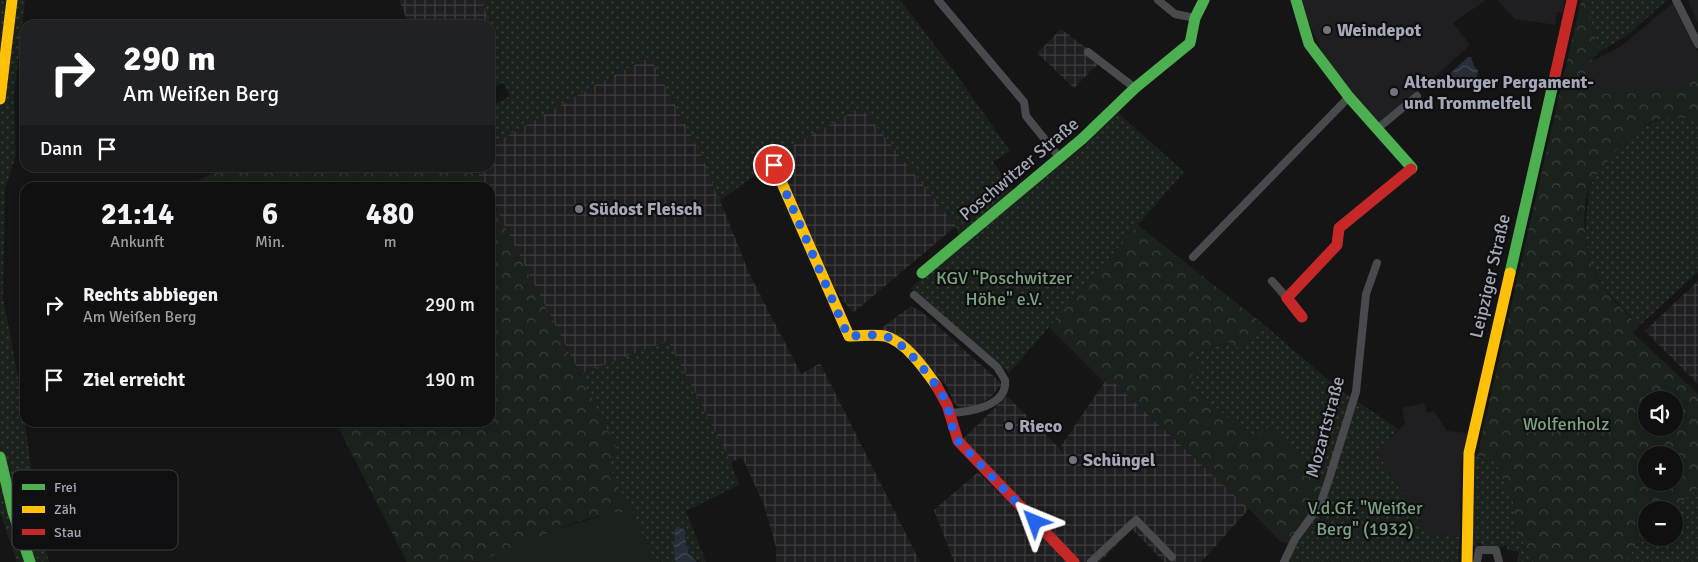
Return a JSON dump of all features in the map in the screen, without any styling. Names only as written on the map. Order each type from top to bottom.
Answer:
[{"type":"main road","points":[[0,99],[12,0]]},
{"type":"main road","name":"Poschwitzer Straße","points":[[922,273],[1082,140],[1135,88],[1190,43],[1195,18],[1204,0]]},
{"type":"main road","points":[[1296,0],[1309,44],[1349,97],[1412,168],[1339,228],[1336,245],[1287,298],[1302,318]]},
{"type":"main road","name":"Leipziger Straße","points":[[1467,562],[1469,452],[1572,0]]},
{"type":"main road","points":[[774,165],[848,336],[879,336],[894,340],[940,389],[949,413],[952,429],[958,441],[1074,562]]},
{"type":"main road","points":[[0,457],[12,508]]},
{"type":"main road","points":[[26,550],[30,562]]},
{"type":"street","points":[[938,0],[1024,102],[1026,116],[1060,158]]},
{"type":"street","points":[[1158,0],[1175,14],[1195,18]]},
{"type":"street","points":[[1676,0],[1698,44]]},
{"type":"street","points":[[1088,52],[1135,88]]},
{"type":"street","points":[[1377,129],[1417,96]]},
{"type":"street","points":[[1193,257],[1349,97]]},
{"type":"street","name":"Mozartstraße","points":[[1284,562],[1295,540],[1320,505],[1356,392],[1366,294],[1377,262]]},
{"type":"street","points":[[1272,281],[1287,298]]},
{"type":"street","points":[[914,295],[997,367],[1005,380],[1002,391],[985,408],[949,413]]},
{"type":"street","points":[[1091,562],[1136,520],[1172,557]]},
{"type":"street","points":[[1477,562],[1479,550],[1496,550],[1499,562]]},
{"type":"shaded area","points":[[399,0],[482,0],[488,20],[407,20]]},
{"type":"shaded area","points":[[1301,0],[1486,0],[1453,23],[1470,45],[1419,91],[1381,122],[1377,123],[1349,91],[1324,55],[1305,15]]},
{"type":"shaded area","points":[[1497,0],[1565,0],[1563,13],[1557,12],[1555,25],[1515,19]]},
{"type":"shaded area","points":[[1688,0],[1698,0],[1698,23],[1690,6]]},
{"type":"shaded area","points":[[1673,3],[1698,51],[1698,74],[1687,85],[1655,93],[1588,94],[1589,64],[1620,47]]},
{"type":"shaded area","points":[[1061,29],[1090,51],[1098,64],[1074,88],[1037,53]]},
{"type":"shaded area","points":[[650,57],[703,158],[750,275],[801,374],[820,363],[920,562],[776,562],[776,547],[764,505],[742,457],[731,462],[668,341],[580,374],[495,207],[495,182],[482,182],[477,172],[495,172],[495,143],[597,84]]},
{"type":"shaded area","points":[[861,107],[956,226],[853,313],[836,291],[781,170],[783,160],[775,155]]},
{"type":"shaded area","points":[[1698,281],[1698,384],[1645,331]]},
{"type":"shaded area","points":[[911,306],[921,311],[1002,384],[990,398],[970,409],[960,408],[953,402],[948,387],[915,352],[896,336],[880,329]]},
{"type":"shaded area","points":[[1108,377],[1249,509],[1201,562],[1164,562],[1132,529],[1100,562],[954,562],[934,510],[978,472],[1035,529],[963,439],[1007,396],[1064,453],[1061,446]]},
{"type":"shaded area","points":[[1424,403],[1427,413],[1434,411],[1447,431],[1467,433],[1461,465],[1460,537],[1428,534],[1376,451],[1405,424],[1402,408]]},
{"type":"green space","points":[[0,0],[25,0],[23,20],[20,20],[20,44],[14,97],[16,155],[5,189],[3,297],[20,387],[20,427],[26,427],[31,470],[12,470],[12,547],[0,512]]},
{"type":"green space","points":[[482,0],[900,0],[952,68],[1010,151],[993,162],[1014,192],[959,237],[956,226],[861,107],[764,162],[759,160],[769,166],[719,201],[703,158],[650,57],[597,84],[495,143],[495,104],[510,96],[503,83],[495,87],[495,20],[488,20]]},
{"type":"green space","name":"Wolfenholz","points":[[1581,0],[1586,0],[1599,52],[1589,64],[1588,94],[1655,93],[1687,85],[1698,74],[1698,124],[1688,119],[1669,118],[1649,123],[1633,134],[1593,179],[1589,188],[1584,216],[1585,235],[1591,263],[1611,297],[1639,326],[1633,333],[1698,394],[1698,488],[1683,501],[1638,501],[1638,545],[1624,562],[1535,562],[1516,530],[1513,501],[1494,459],[1477,456]]},
{"type":"green space","points":[[1586,0],[1667,0],[1629,34],[1599,52]]},
{"type":"green space","name":"KGV \"Poschwitzer Höhe\" e.V.","points":[[1116,111],[1184,172],[1009,373],[911,288],[1084,146]]},
{"type":"green space","points":[[1668,117],[1693,120],[1698,124],[1698,272],[1639,326],[1603,287],[1591,264],[1585,235],[1589,189],[1596,174],[1623,141],[1640,128]]},
{"type":"green space","points":[[214,172],[477,172],[482,182],[196,182]]},
{"type":"green space","points":[[495,207],[620,454],[609,464],[617,485],[633,512],[613,513],[574,523],[480,561],[407,562],[338,427],[495,427]]},
{"type":"green space","points":[[1138,225],[1263,324],[1243,351],[1229,342],[1191,353],[1200,366],[1187,382],[1253,440],[1269,427],[1330,487],[1323,508],[1296,544],[1281,542],[1249,509],[1108,377],[1103,381],[1049,327]]},
{"type":"green space","name":"V.d.Gf. \"Weißer Berg\" (1932)","points":[[1263,324],[1339,389],[1398,429],[1376,451],[1428,534],[1460,537],[1458,562],[1288,562],[1296,544],[1323,508],[1269,427],[1253,440],[1187,382],[1200,366],[1191,353],[1230,342],[1243,350]]},
{"type":"green space","points":[[668,341],[731,462],[739,485],[686,511],[706,562],[696,560],[689,553],[685,539],[686,534],[674,532],[675,562],[652,562],[633,512],[617,485],[580,374]]},
{"type":"green space","points":[[1474,456],[1494,459],[1513,501],[1516,530],[1535,562],[1517,562],[1519,552],[1507,550],[1507,545],[1501,547],[1482,547],[1481,543],[1478,543],[1477,547],[1472,546]]},
{"type":"green space","points":[[1698,488],[1698,562],[1624,562],[1638,545],[1683,546],[1683,501]]},
{"type":"green space","points":[[614,512],[633,512],[655,562],[478,562],[558,529]]},
{"type":"green space","points":[[13,550],[45,550],[49,562],[17,562]]},
{"type":"water","points":[[1468,57],[1471,57],[1478,71],[1476,81],[1458,85],[1452,79],[1446,77]]},
{"type":"water","points":[[677,526],[685,530],[688,553],[697,562],[675,562],[673,542],[675,541],[674,532]]},
{"type":"traffic: fast","points":[[922,273],[1082,139],[1135,88],[1190,43],[1195,18],[1204,0]]},
{"type":"traffic: fast","points":[[1296,0],[1309,44],[1349,97],[1411,169]]},
{"type":"traffic: fast","points":[[1510,273],[1554,80]]},
{"type":"traffic: fast","points":[[0,457],[12,508]]},
{"type":"traffic: fast","points":[[26,550],[30,562]]},
{"type":"traffic: slow","points":[[0,99],[12,0]]},
{"type":"traffic: slow","points":[[774,165],[849,336],[880,335],[900,343],[914,356],[936,385]]},
{"type":"traffic: slow","points":[[1467,562],[1469,453],[1510,273]]},
{"type":"traffic: jam","points":[[1554,80],[1572,0]]},
{"type":"traffic: jam","points":[[1302,317],[1287,298],[1337,245],[1339,228],[1411,169]]},
{"type":"traffic: jam","points":[[936,385],[947,405],[958,441],[1074,562]]},
{"type":"place","name":"Weindepot","points":[[1327,30]]},
{"type":"place","name":"Altenburger Pergament- und Trommelfell","points":[[1394,92]]},
{"type":"place","name":"Südost Fleisch","points":[[579,209]]},
{"type":"place","name":"Rieco","points":[[1009,426]]},
{"type":"place","name":"Schüngel","points":[[1073,460]]},
{"type":"route","points":[[774,165],[848,336],[879,336],[894,340],[940,389],[947,405],[952,429],[958,441],[1035,522]]}]
